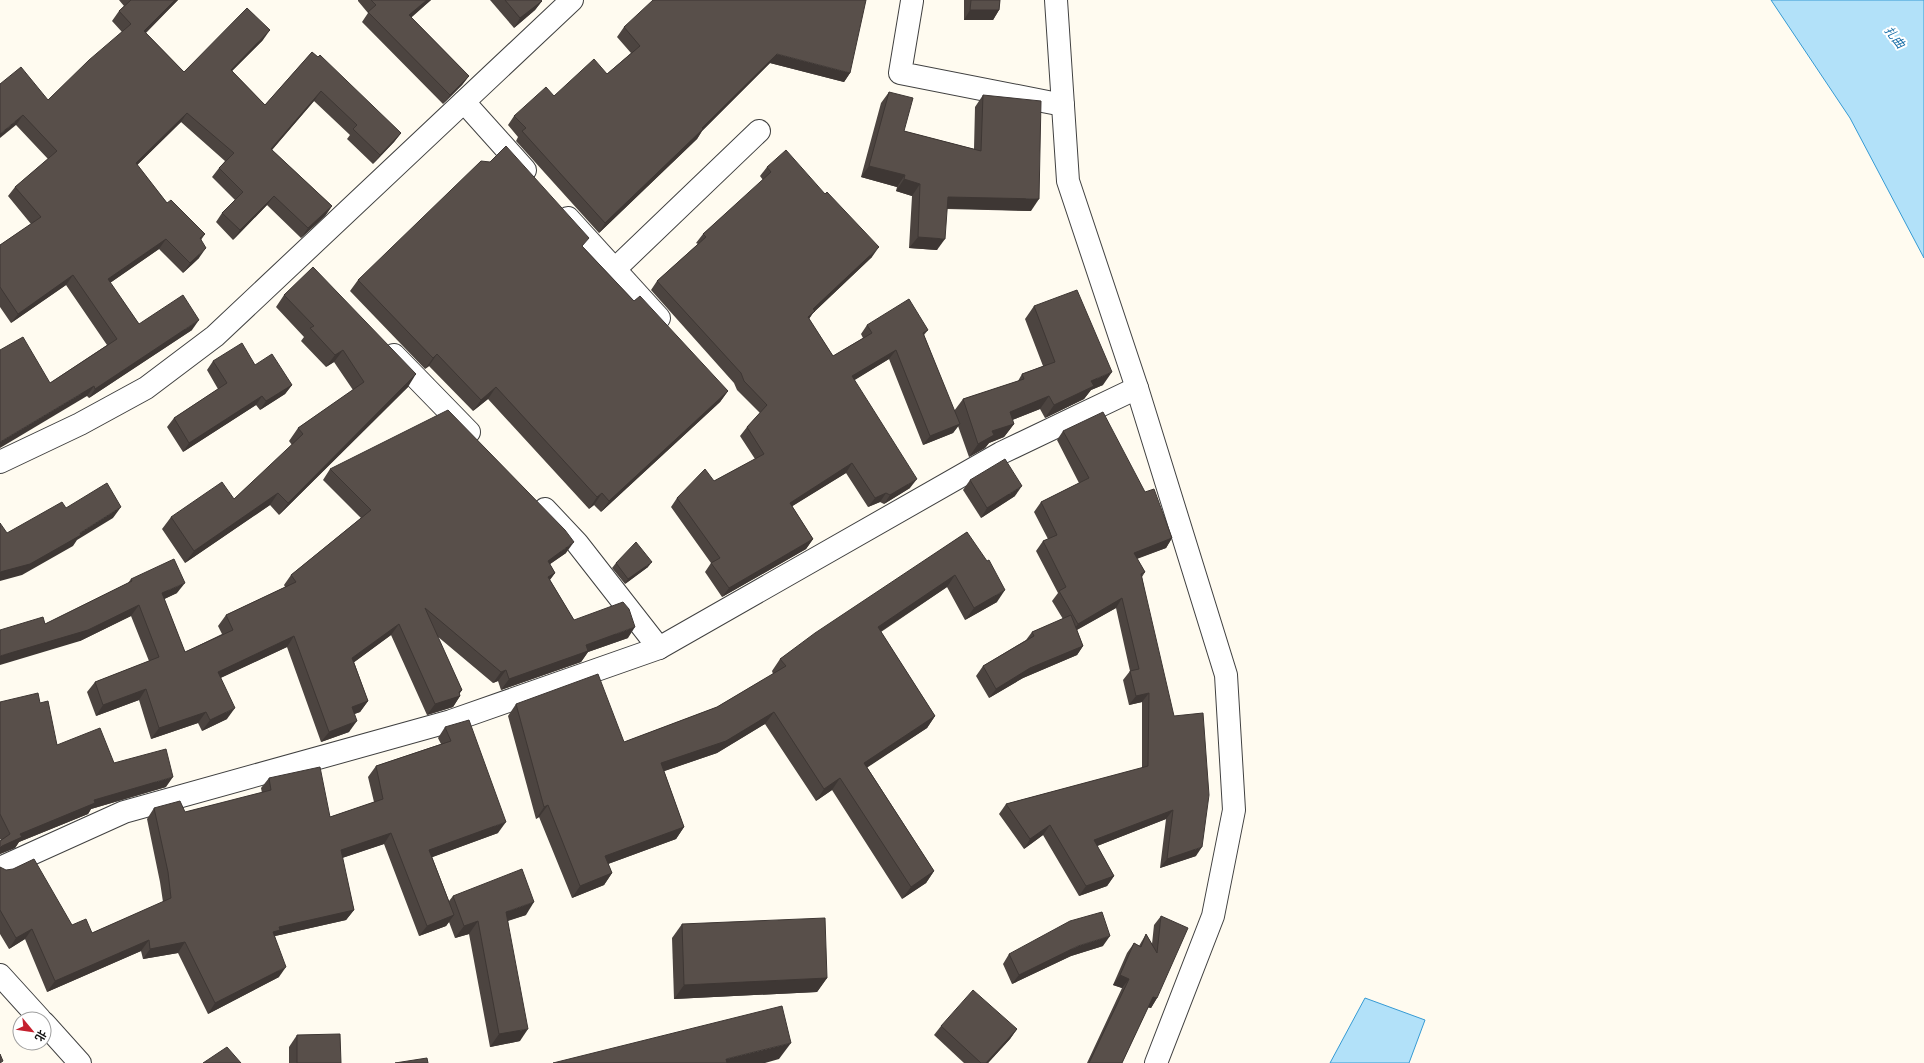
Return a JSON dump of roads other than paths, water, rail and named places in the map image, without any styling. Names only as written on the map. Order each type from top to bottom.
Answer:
[{"type":"street","points":[[0,462],[80,424],[146,388],[215,336],[305,264],[464,102],[572,0]]},
{"type":"street","points":[[1056,0],[1068,181],[1137,388],[1226,675],[1234,810],[1213,916],[1156,1063]]},
{"type":"street","points":[[912,1],[900,73],[1063,105]]},
{"type":"street","points":[[464,102],[537,183]]},
{"type":"street","points":[[615,269],[760,131]]},
{"type":"street","points":[[552,200],[672,333]]},
{"type":"street","points":[[383,343],[483,446]]},
{"type":"street","points":[[0,868],[124,812],[451,721],[659,648],[1001,453],[1137,388]]},
{"type":"street","points":[[533,497],[577,543],[659,648]]},
{"type":"street","points":[[0,975],[33,1011]]},
{"type":"street","points":[[52,1032],[80,1063]]},
{"type":"water","name":"扎曲","points":[[1771,0],[1924,0],[1924,258],[1850,118]]},
{"type":"water","points":[[1365,998],[1425,1020],[1409,1063],[1330,1063]]}]
